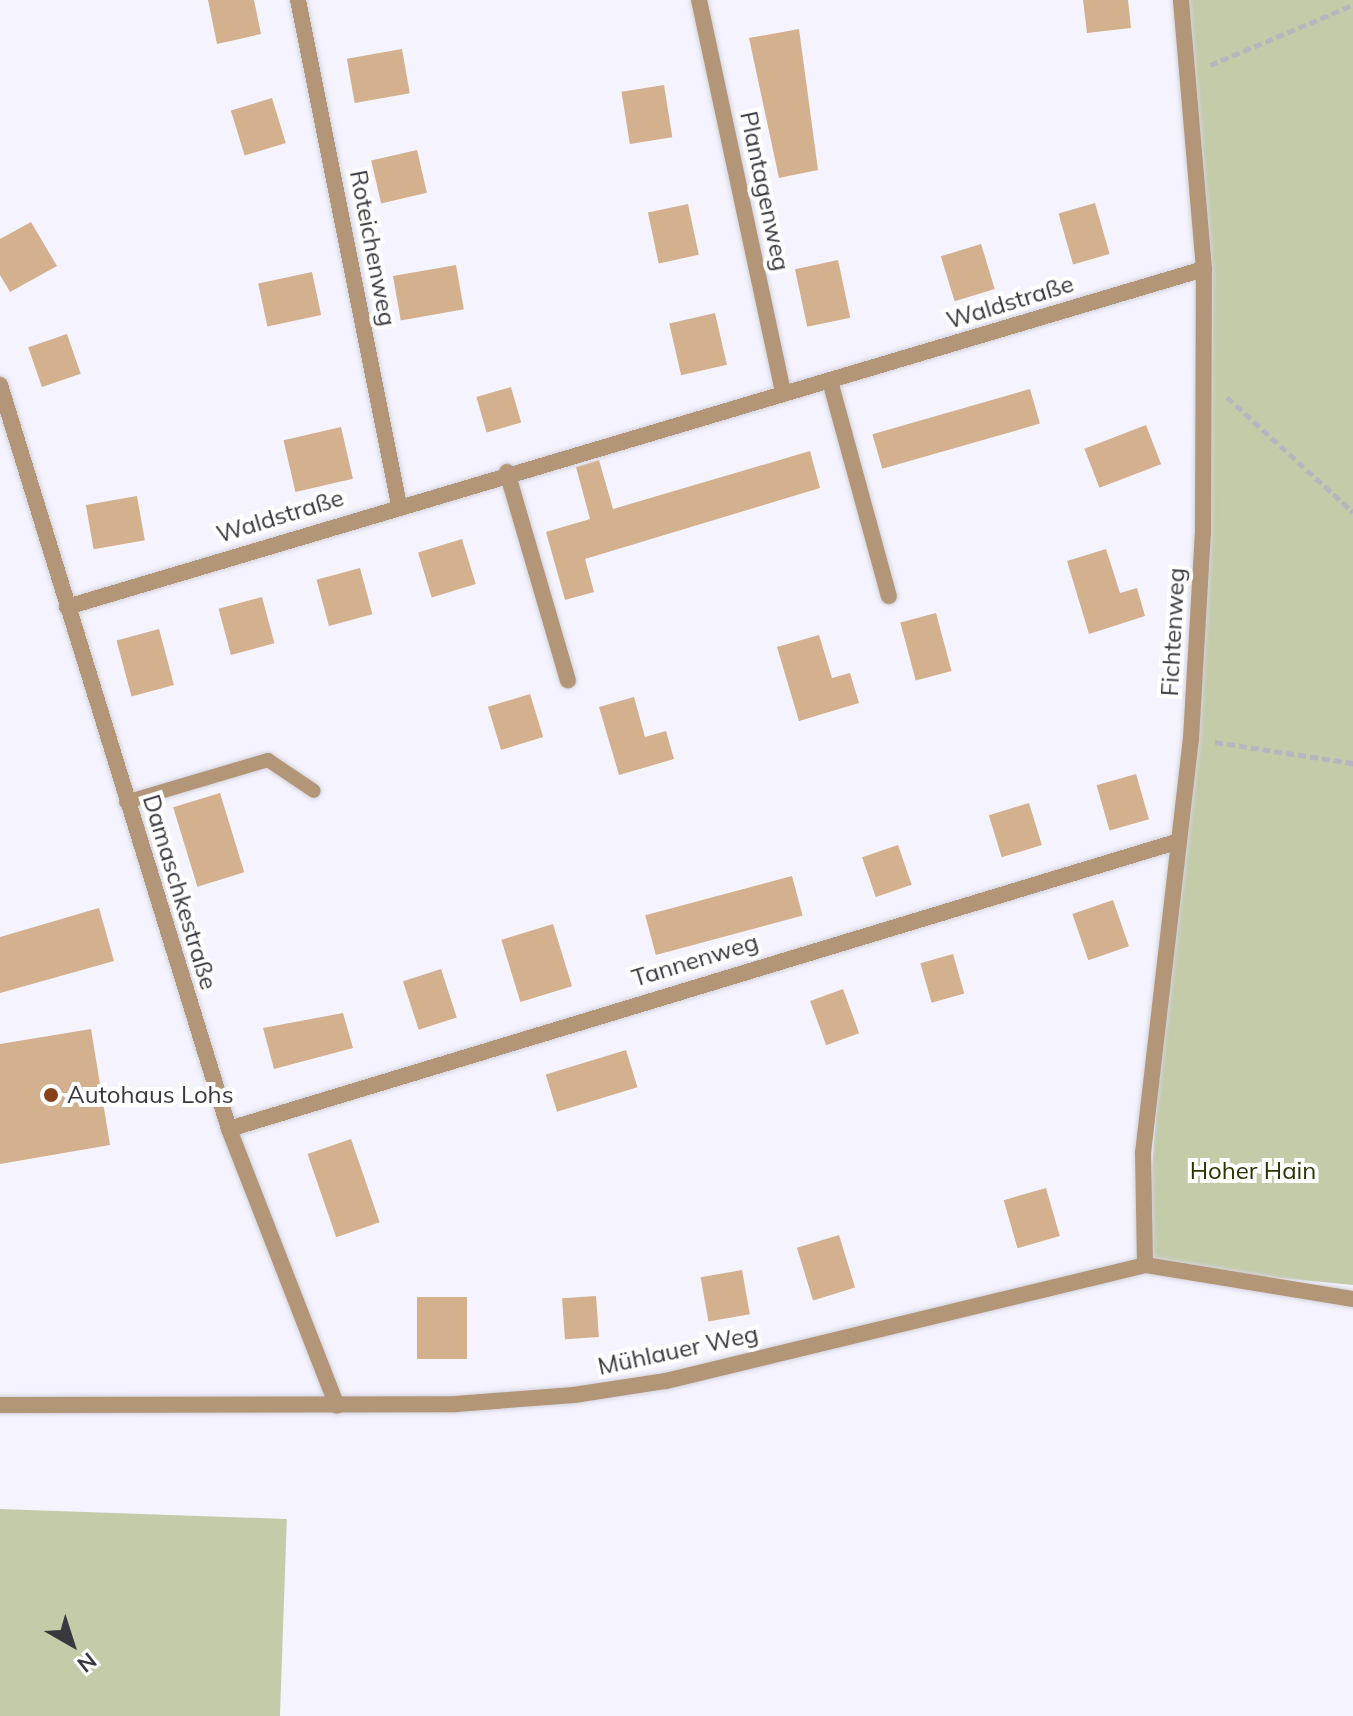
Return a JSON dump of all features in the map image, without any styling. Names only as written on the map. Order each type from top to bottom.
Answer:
[{"type":"street","name":"Roteichenweg","points":[[298,0],[399,505]]},
{"type":"street","name":"Plantagenweg","points":[[699,0],[783,393]]},
{"type":"street","name":"Fichtenweg","points":[[1145,1265],[1143,1153],[1176,842],[1191,739],[1206,380],[1204,269],[1185,75],[1181,0]]},
{"type":"street","name":"Waldstraße","points":[[67,607],[507,472],[830,381],[1204,269]]},
{"type":"street","points":[[830,381],[889,596]]},
{"type":"street","name":"Damaschkestraße","points":[[0,385],[229,1129],[337,1406]]},
{"type":"street","points":[[507,472],[568,680]]},
{"type":"street","name":"Tannenweg","points":[[229,1129],[1176,842]]},
{"type":"street","name":"Mühlauer Weg","points":[[0,1405],[337,1406],[471,1403],[666,1381],[1145,1265],[1353,1299]]},
{"type":"lane","points":[[126,802],[268,760],[314,791]]},
{"type":"path","points":[[1185,75],[1353,5]]},
{"type":"path","points":[[1206,380],[1353,512]]},
{"type":"path","points":[[1191,739],[1353,763]]},
{"type":"green space","name":"Hoher Hain","points":[[1181,0],[1353,0],[1353,1285],[1145,1265],[1176,842],[1191,739],[1206,380]]},
{"type":"green space","points":[[0,1509],[287,1519],[280,1716],[0,1716]]},
{"type":"building","points":[[208,0],[254,0],[261,34],[217,44]]},
{"type":"building","points":[[1083,0],[1128,0],[1131,28],[1087,33]]},
{"type":"building","points":[[799,29],[818,170],[779,178],[749,38]]},
{"type":"building","points":[[402,49],[410,93],[355,103],[347,59]]},
{"type":"building","points":[[664,85],[672,137],[630,144],[622,92]]},
{"type":"building","points":[[272,98],[286,143],[245,156],[231,111]]},
{"type":"building","points":[[417,150],[427,193],[381,203],[371,161]]},
{"type":"building","points":[[1095,203],[1110,254],[1073,264],[1058,213]]},
{"type":"building","points":[[688,204],[699,255],[659,263],[648,213]]},
{"type":"building","points":[[31,222],[57,266],[10,292],[0,275],[0,239]]},
{"type":"building","points":[[981,244],[995,289],[955,301],[941,256]]},
{"type":"building","points":[[838,260],[850,318],[807,327],[795,269]]},
{"type":"building","points":[[456,265],[464,309],[401,320],[393,276]]},
{"type":"building","points":[[312,272],[321,315],[267,326],[258,283]]},
{"type":"building","points":[[715,313],[727,365],[681,375],[669,324]]},
{"type":"building","points":[[67,334],[81,374],[42,387],[28,347]]},
{"type":"building","points":[[511,387],[521,423],[487,432],[476,397]]},
{"type":"building","points":[[1030,389],[1040,424],[882,469],[872,434]]},
{"type":"building","points":[[1146,425],[1161,464],[1099,488],[1084,449]]},
{"type":"building","points":[[341,427],[353,479],[295,492],[284,440]]},
{"type":"building","points":[[810,451],[820,488],[585,559],[594,592],[565,600],[546,532],[590,519],[576,467],[599,460],[613,509]]},
{"type":"building","points":[[137,496],[145,540],[94,549],[86,505]]},
{"type":"building","points":[[462,539],[476,584],[432,597],[418,552]]},
{"type":"building","points":[[1106,549],[1120,593],[1137,588],[1145,616],[1089,634],[1067,561]]},
{"type":"building","points":[[360,568],[372,614],[329,626],[317,580]]},
{"type":"building","points":[[262,597],[274,643],[231,655],[219,609]]},
{"type":"building","points":[[936,613],[952,671],[916,681],[900,623]]},
{"type":"building","points":[[159,629],[174,685],[132,696],[116,640]]},
{"type":"building","points":[[819,635],[832,678],[850,673],[859,703],[799,721],[777,647]]},
{"type":"building","points":[[530,694],[543,737],[501,750],[488,707]]},
{"type":"building","points":[[634,697],[645,737],[666,731],[674,759],[619,775],[599,707]]},
{"type":"building","points":[[1136,774],[1149,819],[1110,830],[1097,785]]},
{"type":"building","points":[[220,793],[244,872],[197,887],[173,807]]},
{"type":"building","points":[[1029,803],[1042,845],[1002,857],[989,815]]},
{"type":"building","points":[[898,845],[912,885],[876,897],[862,857]]},
{"type":"building","points":[[792,876],[803,916],[656,955],[645,915]]},
{"type":"building","points":[[1113,900],[1129,946],[1088,960],[1072,914]]},
{"type":"building","points":[[99,908],[114,961],[0,993],[0,937]]},
{"type":"building","points":[[553,924],[572,986],[520,1002],[501,940]]},
{"type":"building","points":[[953,954],[964,993],[932,1003],[920,963]]},
{"type":"building","points":[[441,969],[457,1018],[419,1030],[403,981]]},
{"type":"building","points":[[843,989],[859,1033],[826,1045],[810,1001]]},
{"type":"building","points":[[343,1013],[353,1048],[274,1069],[263,1028]]},
{"type":"building","name":"Autohaus Lohs","points":[[91,1029],[110,1145],[0,1164],[0,1044]]},
{"type":"building","points":[[626,1050],[637,1087],[557,1112],[546,1075]]},
{"type":"building","points":[[351,1139],[380,1222],[336,1237],[308,1154]]},
{"type":"building","points":[[1046,1188],[1060,1236],[1017,1248],[1004,1200]]},
{"type":"building","points":[[839,1235],[855,1288],[813,1300],[797,1248]]},
{"type":"building","points":[[742,1270],[750,1314],[708,1322],[701,1277]]},
{"type":"building","points":[[596,1296],[599,1337],[565,1339],[562,1298]]},
{"type":"building","points":[[417,1297],[467,1297],[467,1359],[417,1359]]},
{"type":"place","name":"Autohaus Lohs","points":[[51,1095]]}]
